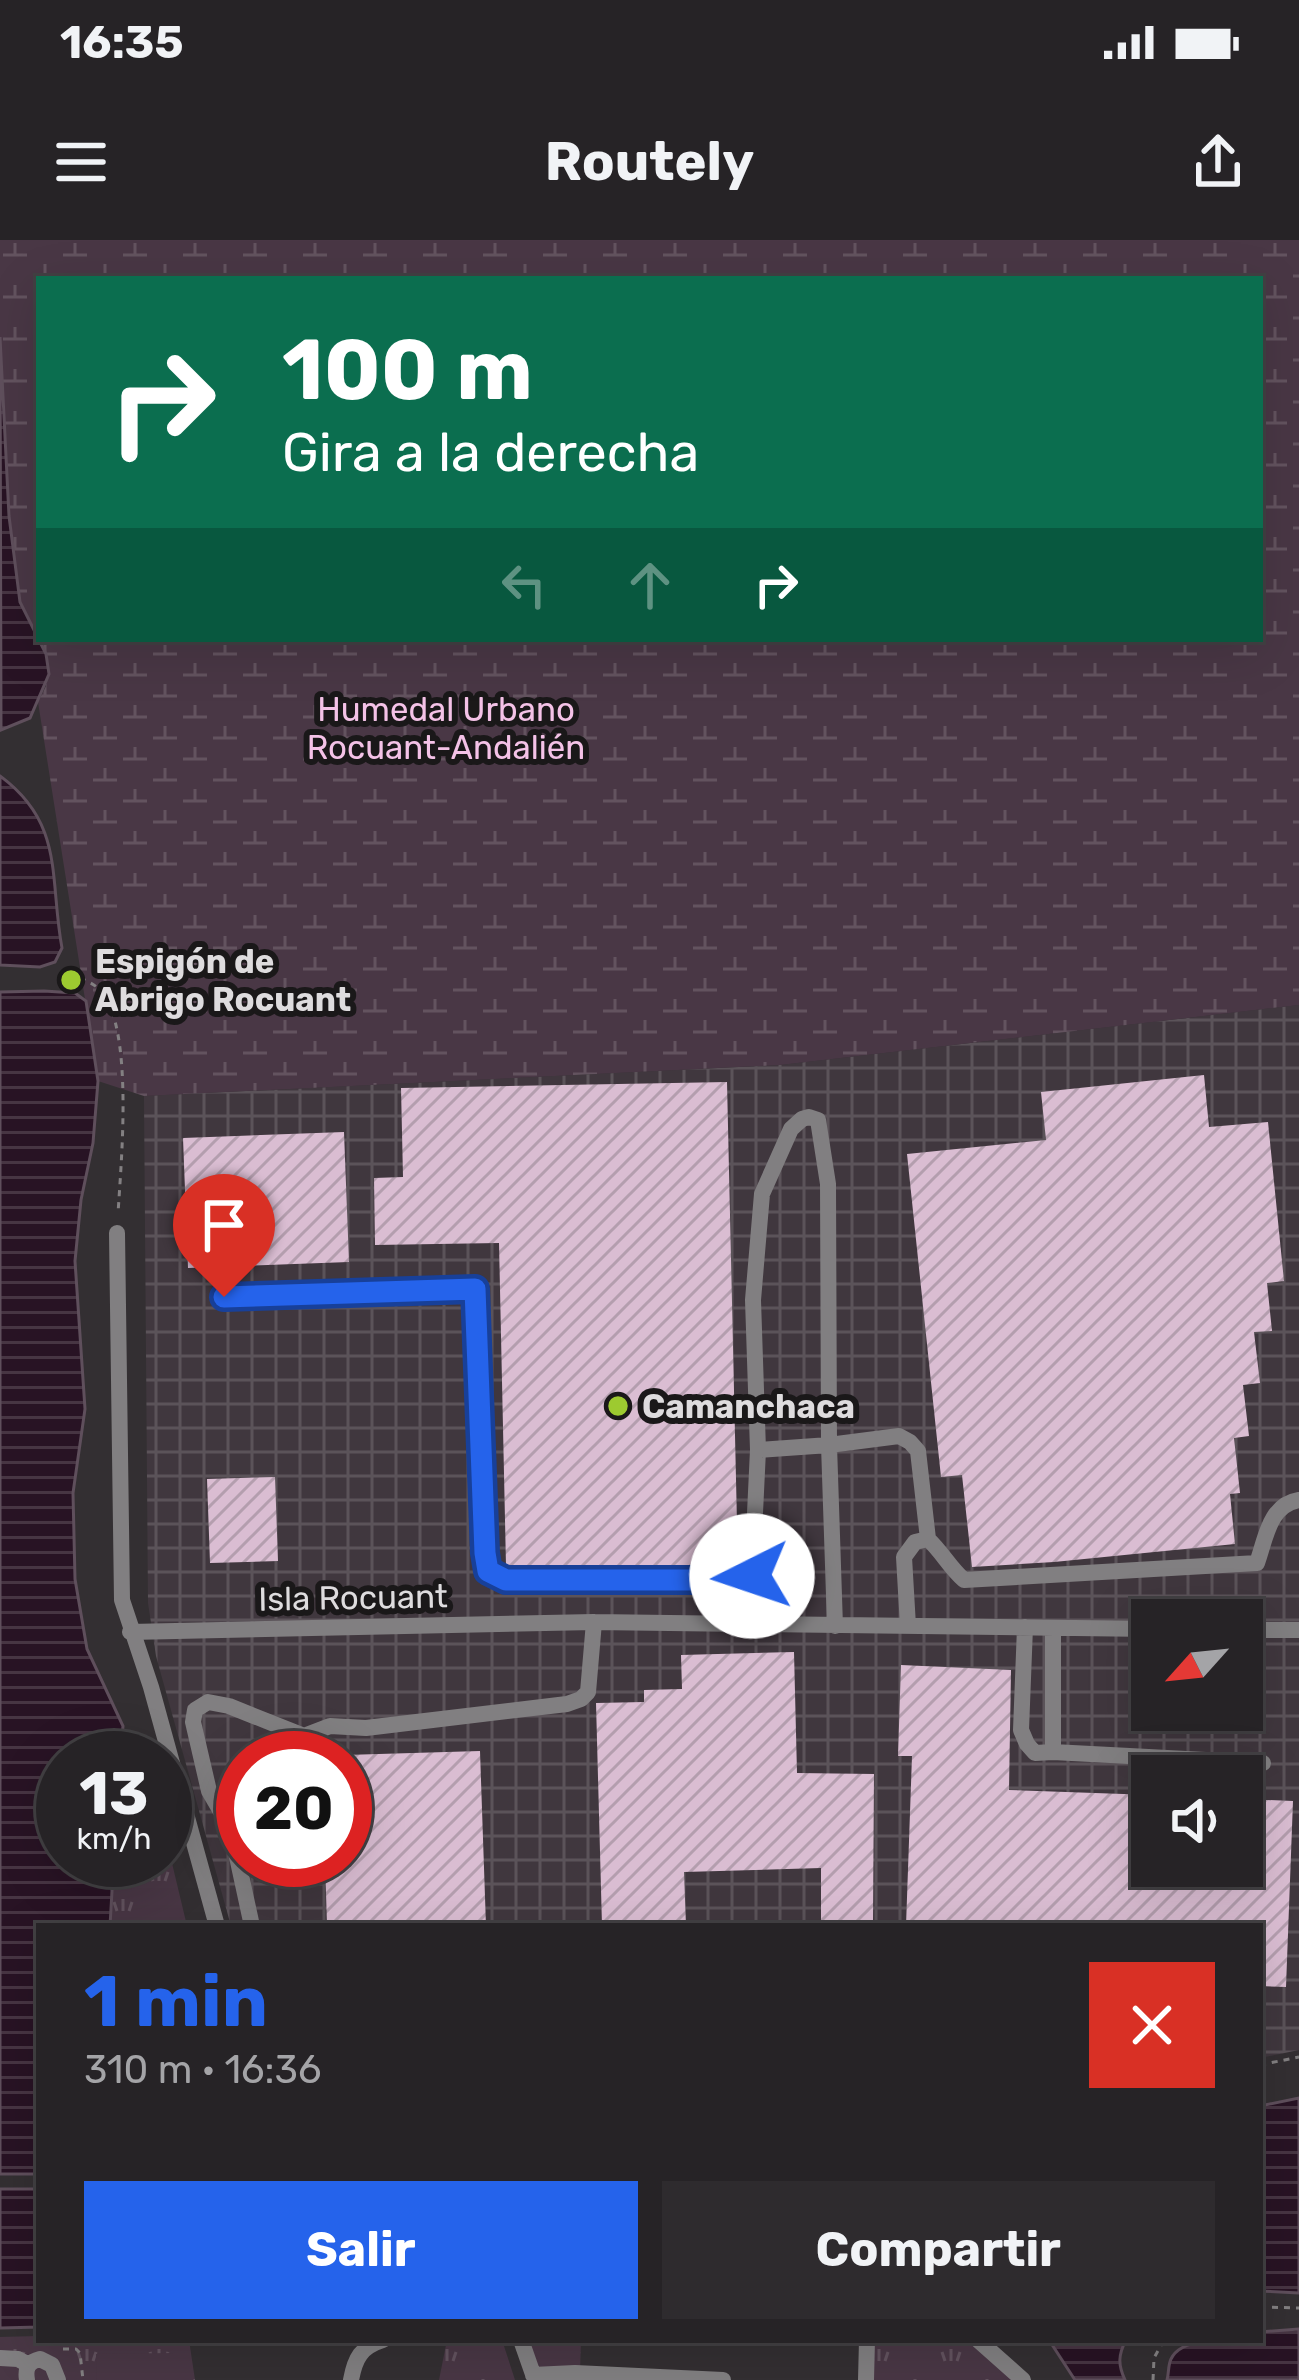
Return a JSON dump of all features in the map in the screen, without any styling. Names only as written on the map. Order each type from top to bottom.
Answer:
[{"type":"street","points":[[224,1297],[475,1289],[488,1571],[506,1580],[747,1580],[753,1571],[758,1450],[753,1300],[762,1194],[791,1129],[802,1119],[818,1120],[828,1184],[835,1625]]},
{"type":"street","points":[[117,1233],[119,1580],[216,1923]]},
{"type":"street","points":[[758,1450],[898,1436],[910,1442],[919,1451],[928,1539],[964,1580],[1257,1563],[1274,1513],[1287,1502],[1299,1500]]},
{"type":"street","points":[[908,1626],[904,1557],[915,1542],[928,1539]]},
{"type":"street","points":[[317,1731],[581,1699],[588,1692],[594,1622]]},
{"type":"street","name":"Isla Rocuant","points":[[130,1631],[594,1622],[1131,1629]]},
{"type":"street","points":[[1025,1627],[1021,1730],[1027,1744],[1035,1753],[1131,1756]]},
{"type":"street","points":[[1053,1628],[1053,1752]]},
{"type":"street","points":[[1263,1630],[1299,1630]]},
{"type":"street","points":[[216,1800],[209,1791],[193,1722],[195,1710],[208,1702],[229,1706],[292,1731]]},
{"type":"street","points":[[246,1887],[252,1923]]},
{"type":"street","points":[[351,2380],[362,2350],[377,2343]]},
{"type":"street","points":[[522,2343],[534,2377],[723,2380]]},
{"type":"street","points":[[866,2380],[867,2343]]},
{"type":"street","points":[[981,2343],[1023,2380]]},
{"type":"street","points":[[0,2358],[18,2359],[28,2372],[40,2359],[46,2360],[58,2380]]},
{"type":"path","points":[[69,973],[98,987],[111,1006],[122,1062],[117,1233]]},
{"type":"path","points":[[1263,2064],[1299,2057]]},
{"type":"path","points":[[1263,2307],[1299,2308]]},
{"type":"path","points":[[1153,2380],[1154,2358],[1162,2343]]},
{"type":"shaded area","points":[[0,337],[9,516],[20,602],[46,654],[49,674],[30,718],[1,730]]},
{"type":"shaded area","points":[[0,776],[35,813],[50,854],[62,948],[55,962],[40,967],[0,965]]},
{"type":"shaded area","points":[[44,991],[75,993],[86,1001],[98,1081],[75,1261],[85,1409],[73,1493],[75,1579],[87,1649],[123,1726],[123,1731],[36,1731],[36,1887],[112,1887],[110,1923],[36,1923],[36,2174],[0,2174],[0,992]]},
{"type":"shaded area","points":[[1299,1005],[1299,2050],[1263,2057],[1263,1923],[230,1923],[220,1887],[372,1887],[372,1731],[216,1731],[216,1872],[192,1786],[192,1731],[177,1731],[156,1656],[148,1603],[144,1096],[780,1065]]},
{"type":"shaded area","points":[[1299,2098],[1299,2293],[1263,2291],[1263,2105]]},
{"type":"shaded area","points":[[0,2189],[36,2189],[36,2327],[0,2328]]},
{"type":"shaded area","points":[[1299,2329],[1299,2380],[1167,2380],[1171,2359],[1187,2345],[1263,2343],[1263,2332]]},
{"type":"shaded area","points":[[1051,2343],[1124,2343],[1120,2360],[1125,2380],[1075,2380]]},
{"type":"green space","name":"Humedal Urbano Rocuant-Andalién","points":[[0,240],[1299,240],[1299,1005],[780,1065],[144,1096],[98,1081],[38,702],[46,686],[20,602],[9,516]]},
{"type":"green space","points":[[112,1887],[178,1887],[186,1923],[110,1923]]},
{"type":"green space","points":[[36,2336],[36,2343],[189,2343],[195,2380],[0,2380],[0,2337]]},
{"type":"green space","points":[[446,2343],[503,2343],[515,2380],[439,2380]]},
{"type":"green space","points":[[523,2343],[581,2343],[580,2372],[533,2374]]},
{"type":"green space","points":[[870,2343],[977,2343],[1020,2380],[870,2380]]},
{"type":"green space","points":[[173,2353],[173,2380],[97,2380],[96,2354]]},
{"type":"building","points":[[1204,1075],[1209,1127],[1268,1122],[1284,1281],[1267,1283],[1272,1331],[1254,1332],[1260,1383],[1243,1385],[1249,1436],[1234,1438],[1240,1493],[1230,1494],[1235,1544],[972,1567],[962,1475],[941,1477],[907,1154],[1046,1140],[1041,1092]]},
{"type":"building","name":"Camanchaca","points":[[727,1082],[738,1567],[506,1566],[499,1243],[375,1245],[374,1178],[403,1177],[401,1088]]},
{"type":"building","points":[[344,1132],[349,1262],[188,1268],[183,1138]]},
{"type":"building","points":[[275,1477],[278,1561],[210,1563],[207,1479]]},
{"type":"building","points":[[794,1652],[797,1773],[874,1774],[873,1923],[821,1923],[821,1868],[684,1872],[686,1923],[602,1923],[596,1703],[644,1702],[644,1690],[682,1689],[681,1655]]},
{"type":"building","points":[[901,1665],[1011,1670],[1009,1790],[1131,1794],[1131,1887],[1263,1887],[1263,1800],[1293,1801],[1286,1987],[1263,1986],[1263,1923],[906,1923],[912,1756],[898,1756]]},
{"type":"building","points":[[480,1751],[486,1923],[327,1923],[326,1887],[372,1887],[372,1754]]},
{"type":"place","name":"Espigón de Abrigo Rocuant","points":[[71,980]]},
{"type":"place","name":"Camanchaca","points":[[618,1406]]},
{"type":"route","points":[[224,1297],[475,1289],[488,1571],[506,1580],[747,1580],[752,1576]]}]
